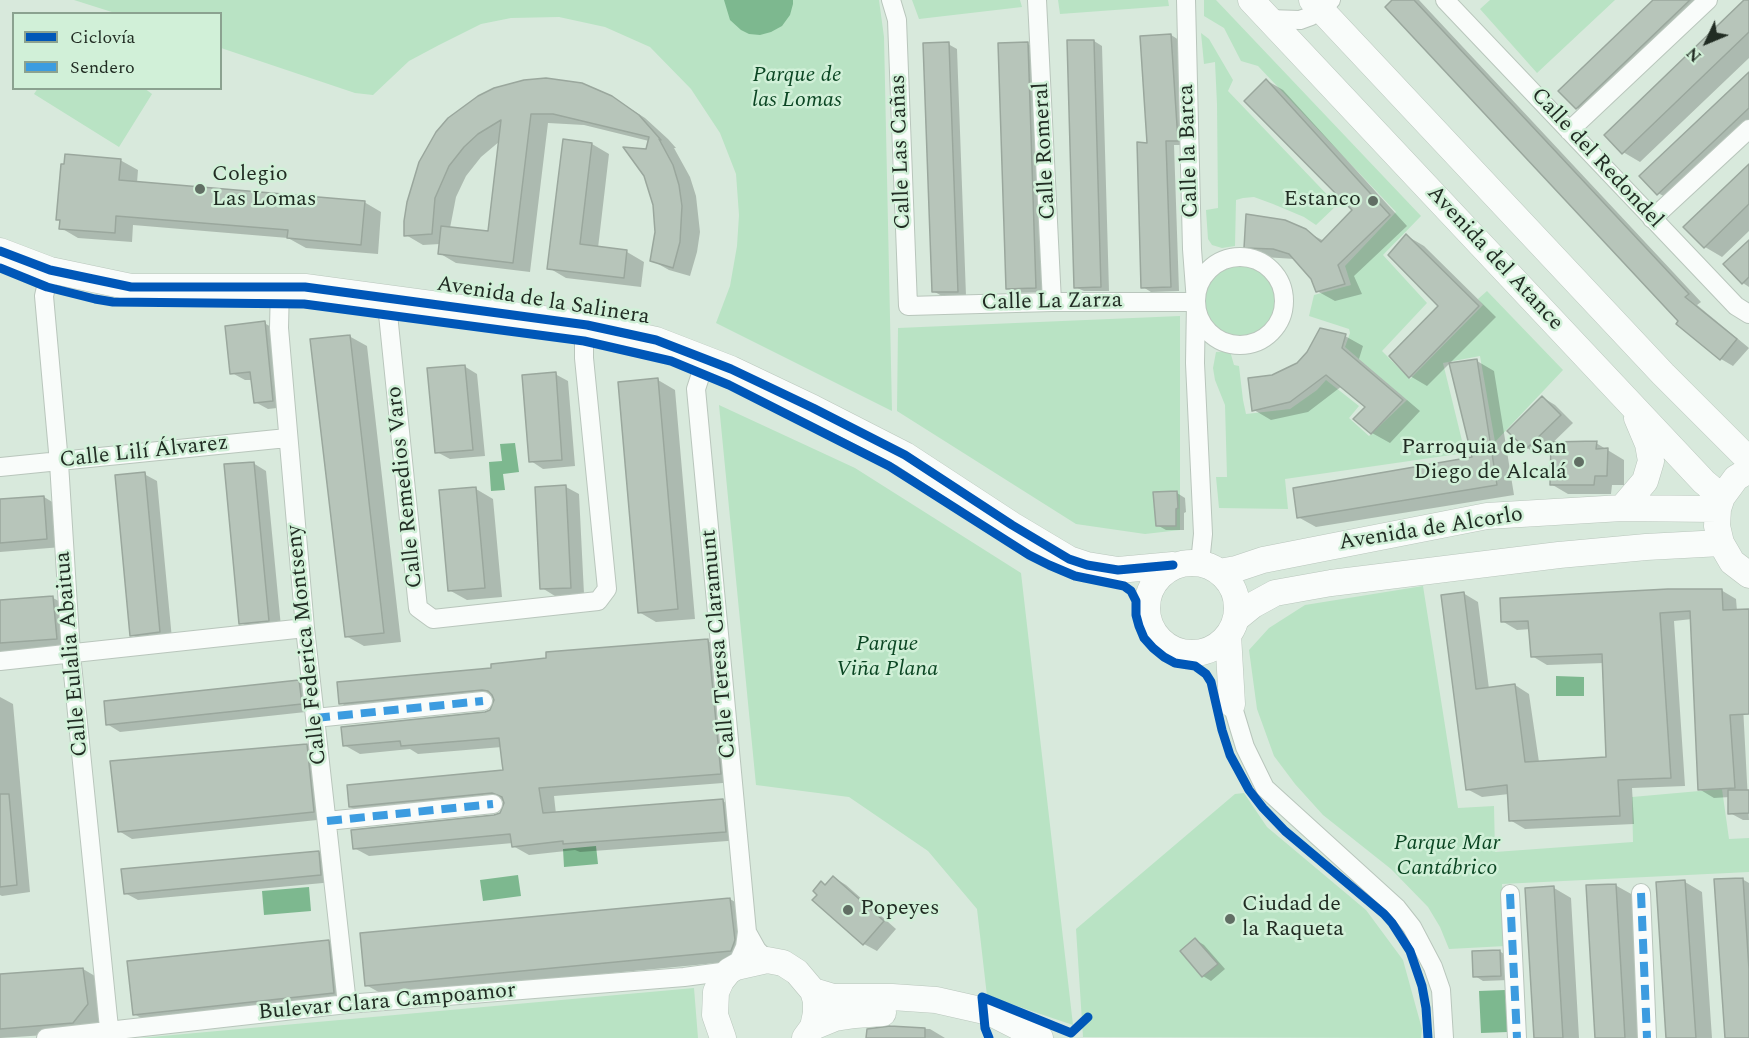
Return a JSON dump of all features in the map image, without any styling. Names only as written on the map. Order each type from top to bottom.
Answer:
[{"type":"street","name":"Calle Las Cañas","points":[[891,0],[897,20],[908,306]]},
{"type":"street","name":"Calle Romeral","points":[[1037,0],[1052,302]]},
{"type":"street","name":"Calle la Barca","points":[[1186,0],[1192,249],[1196,302],[1195,363],[1203,534],[1209,568]]},
{"type":"street","name":"Avenida del Atance","points":[[1251,0],[1632,404],[1704,482],[1720,503]]},
{"type":"street","points":[[1569,131],[1707,0]]},
{"type":"street","name":"Avenida del Atance","points":[[1268,19],[1300,20],[1311,16],[1321,3],[1663,374],[1749,460]]},
{"type":"street","name":"Calle del Redondel","points":[[1455,3],[1569,131],[1742,310]]},
{"type":"street","points":[[1653,219],[1749,129]]},
{"type":"street","points":[[1192,249],[1202,260],[1214,266],[1227,259],[1241,257],[1255,260],[1268,267],[1277,277],[1283,290],[1284,305],[1281,319],[1273,332],[1261,341],[1247,345],[1232,345],[1218,340],[1205,349],[1195,363]]},
{"type":"street","name":"Avenida de la Salinera","points":[[0,251],[50,270],[130,288],[305,287],[587,325],[656,340],[706,358],[813,408],[905,455],[1068,559],[1118,570],[1173,565]]},
{"type":"street","name":"Calle la Barca","points":[[1214,266],[1204,276],[1198,288],[1196,302],[1199,317],[1206,330],[1218,340]]},
{"type":"street","name":"Calle Eulalia Abaitua","points":[[50,270],[44,296],[59,463],[71,654],[109,1035]]},
{"type":"street","name":"Calle Federica Montseny","points":[[280,286],[279,328],[287,438],[305,628],[347,1004]]},
{"type":"street","points":[[1742,310],[1749,293]]},
{"type":"street","name":"Calle Remedios Varo","points":[[391,298],[388,315],[418,608],[433,619],[598,601],[607,589],[584,358],[587,325]]},
{"type":"street","name":"Calle La Zarza","points":[[908,306],[1052,302],[1196,302]]},
{"type":"street","name":"Calle Teresa Claramunt","points":[[706,358],[696,389],[747,932],[745,947],[732,969]]},
{"type":"street","points":[[1622,508],[1645,482],[1651,461],[1648,444],[1632,404]]},
{"type":"street","name":"Calle Lilí Álvarez","points":[[0,467],[59,463],[287,438]]},
{"type":"street","points":[[1749,470],[1736,478],[1720,503],[1717,526],[1721,543],[1732,562],[1749,575]]},
{"type":"street","name":"Avenida de Alcorlo","points":[[1209,568],[1236,569],[1263,560],[1487,516],[1720,503]]},
{"type":"street","name":"Avenida de Alcorlo","points":[[1233,627],[1253,605],[1275,593],[1331,583],[1559,555],[1721,543]]},
{"type":"street","points":[[1232,704],[1233,627],[1238,601],[1236,592],[1228,581],[1209,568],[1173,565],[1159,575],[1149,594],[1147,611],[1149,622],[1155,635],[1174,650],[1195,654],[1216,648],[1233,627]]},
{"type":"street","name":"Avenida de la Salinera","points":[[1118,570],[1140,582],[1149,594]]},
{"type":"street","points":[[0,661],[305,628]]},
{"type":"street","points":[[1195,654],[1218,674],[1232,704],[1245,747],[1265,788],[1397,908],[1412,927],[1433,968],[1441,990],[1444,1038]]},
{"type":"street","points":[[315,718],[483,701]]},
{"type":"street","points":[[327,821],[493,804]]},
{"type":"street","points":[[1641,893],[1647,1038]]},
{"type":"street","points":[[1510,894],[1518,1038]]},
{"type":"street","name":"Calle Teresa Claramunt","points":[[747,932],[757,950],[767,960]]},
{"type":"street","points":[[723,1038],[715,1015],[715,1001],[719,987],[732,969],[767,960],[783,963],[797,972],[813,991],[816,1001],[809,1032]]},
{"type":"street","name":"Bulevar Clara Campoamor","points":[[46,1038],[109,1035],[347,1004],[672,978],[732,969]]},
{"type":"street","points":[[813,991],[833,997],[936,1000],[989,1012],[1040,1038]]},
{"type":"street","points":[[809,1032],[835,1018],[891,1013],[935,1017],[985,1029],[1005,1038]]},
{"type":"green space","name":"Parque de las Lomas","points":[[74,0],[879,0],[884,37],[892,411],[716,323],[730,286],[737,246],[739,215],[736,174],[720,133],[691,89],[650,47],[605,27],[559,17],[511,18],[481,24],[409,61],[373,95],[355,93],[222,48],[222,12],[112,12]]},
{"type":"green space","points":[[912,0],[1020,0],[1022,7],[919,19]]},
{"type":"green space","points":[[1058,0],[1168,0],[1169,6],[1060,14]]},
{"type":"green space","points":[[1204,0],[1216,0],[1421,216],[1383,255],[1427,303],[1382,351],[1410,379],[1483,305],[1478,299],[1487,291],[1563,370],[1495,442],[1480,356],[1443,363],[1465,453],[1285,479],[1288,509],[1219,508],[1216,477],[1227,477],[1225,405],[1213,368],[1216,352],[1230,351],[1234,365],[1239,366],[1246,414],[1290,409],[1317,390],[1326,380],[1359,406],[1349,418],[1369,436],[1407,400],[1345,347],[1350,333],[1349,329],[1309,316],[1314,295],[1351,285],[1345,266],[1396,212],[1258,66],[1241,61],[1224,28],[1204,16]]},
{"type":"green space","points":[[1490,0],[1615,0],[1537,73],[1480,9]]},
{"type":"green space","points":[[1201,33],[1209,39],[1233,80],[1228,91],[1337,205],[1316,225],[1304,217],[1273,204],[1254,197],[1243,198],[1236,200],[1235,246],[1222,248],[1212,245],[1208,239],[1206,210],[1218,208],[1217,104],[1215,62],[1204,64]]},
{"type":"green space","points":[[37,90],[147,90],[152,94],[119,147],[34,94]]},
{"type":"green space","points":[[1240,265],[1260,271],[1270,281],[1276,301],[1270,321],[1260,331],[1240,337],[1220,331],[1210,321],[1204,301],[1210,281],[1220,271]]},
{"type":"green space","points":[[1180,316],[1180,530],[1145,534],[1076,524],[897,411],[898,328]]},
{"type":"green space","name":"Parque Viña Plana","points":[[719,405],[855,468],[1021,573],[1073,1025],[987,996],[977,909],[928,851],[849,797],[756,785]]},
{"type":"green space","name":"Parque Mar Cantábrico","points":[[1423,586],[1458,808],[1494,806],[1495,852],[1633,842],[1632,797],[1722,789],[1729,839],[1749,838],[1749,872],[1502,884],[1506,946],[1449,949],[1428,907],[1391,869],[1323,815],[1274,756],[1257,709],[1249,650],[1269,628],[1305,605]]},
{"type":"green space","name":"Ciudad de la Raqueta","points":[[1244,793],[1267,827],[1366,910],[1403,960],[1422,1029],[1421,1038],[1083,1037],[1076,929],[1235,794]]},
{"type":"green space","points":[[694,988],[698,1038],[140,1038]]},
{"type":"shaded area","points":[[724,0],[793,0],[793,4],[790,15],[782,26],[760,35],[749,34],[741,30],[730,20]]},
{"type":"shaded area","points":[[515,443],[519,472],[503,474],[505,490],[491,491],[489,462],[502,461],[500,444]]},
{"type":"shaded area","points":[[1556,676],[1584,677],[1584,696],[1556,696]]},
{"type":"shaded area","points":[[596,846],[598,864],[564,867],[563,849]]},
{"type":"shaded area","points":[[518,875],[521,896],[483,901],[480,880]]},
{"type":"shaded area","points":[[309,887],[311,911],[264,915],[262,891]]},
{"type":"shaded area","points":[[1505,990],[1508,1032],[1481,1033],[1479,991]]},
{"type":"building","points":[[1392,0],[1414,0],[1689,294],[1685,297],[1737,339],[1720,360],[1676,324],[1678,321],[1385,7]]},
{"type":"building","points":[[1653,0],[1690,0],[1576,109],[1558,91]]},
{"type":"building","points":[[1744,0],[1749,0],[1749,32],[1622,154],[1604,135]]},
{"type":"building","points":[[1171,34],[1178,141],[1166,141],[1171,287],[1141,288],[1137,142],[1147,143],[1140,36]]},
{"type":"building","points":[[1067,40],[1094,40],[1101,287],[1074,288]]},
{"type":"building","points":[[949,42],[958,292],[932,292],[923,43]]},
{"type":"building","points":[[1028,42],[1036,288],[1006,289],[998,43]]},
{"type":"building","points":[[1749,72],[1749,108],[1657,195],[1639,176]]},
{"type":"building","points":[[546,78],[582,83],[612,96],[639,115],[661,140],[659,139],[673,165],[682,206],[680,242],[673,268],[650,261],[655,232],[653,205],[644,176],[623,147],[646,149],[649,137],[553,114],[531,114],[513,263],[438,254],[441,226],[488,231],[501,120],[478,134],[449,166],[435,198],[432,234],[404,236],[407,202],[419,162],[436,132],[448,118],[478,96],[494,88],[524,80]]},
{"type":"building","points":[[1266,79],[1390,215],[1338,265],[1345,284],[1316,292],[1311,279],[1289,254],[1273,249],[1244,248],[1246,214],[1285,220],[1306,229],[1321,242],[1352,210],[1244,101]]},
{"type":"building","points":[[563,139],[592,143],[580,244],[627,250],[624,278],[547,269]]},
{"type":"building","points":[[65,154],[121,159],[119,180],[365,201],[361,245],[287,238],[288,230],[116,216],[115,233],[59,229],[60,220],[56,220],[61,164],[64,164]]},
{"type":"building","points":[[1749,164],[1749,204],[1704,248],[1683,227]]},
{"type":"building","points":[[1406,234],[1479,306],[1409,378],[1389,356],[1438,306],[1388,255]]},
{"type":"building","points":[[1749,240],[1749,277],[1742,284],[1723,264]]},
{"type":"building","points":[[265,321],[273,401],[254,403],[250,372],[230,374],[225,326]]},
{"type":"building","points":[[1320,328],[1346,334],[1342,348],[1403,400],[1371,434],[1353,419],[1365,407],[1326,375],[1290,402],[1252,411],[1248,378],[1272,375],[1297,363],[1307,352]]},
{"type":"building","points":[[350,335],[384,633],[345,637],[310,339]]},
{"type":"building","points":[[1477,359],[1497,485],[1297,518],[1293,488],[1472,457],[1449,363]]},
{"type":"building","points":[[465,365],[473,450],[435,453],[427,368]]},
{"type":"building","points":[[556,372],[562,460],[529,462],[522,375]]},
{"type":"building","points":[[658,378],[678,609],[638,613],[618,382]]},
{"type":"building","points":[[1542,396],[1561,415],[1526,449],[1507,431]]},
{"type":"building","name":"Parroquia de San Diego de Alcalá","points":[[1597,441],[1596,449],[1608,448],[1607,476],[1595,476],[1594,485],[1550,485],[1551,442]]},
{"type":"building","points":[[254,462],[269,621],[239,624],[224,464]]},
{"type":"building","points":[[145,472],[160,632],[130,636],[115,475]]},
{"type":"building","points":[[566,485],[571,588],[540,589],[535,487]]},
{"type":"building","points":[[476,487],[485,588],[448,591],[439,490]]},
{"type":"building","points":[[1177,491],[1176,526],[1156,526],[1153,492]]},
{"type":"building","points":[[44,496],[47,539],[0,543],[0,499]]},
{"type":"building","points":[[1668,589],[1722,589],[1723,610],[1749,609],[1749,714],[1730,715],[1735,788],[1698,790],[1690,611],[1660,613],[1671,778],[1618,780],[1620,816],[1509,821],[1507,785],[1466,790],[1441,595],[1464,592],[1476,689],[1515,684],[1525,762],[1606,757],[1602,654],[1531,657],[1528,621],[1501,622],[1500,598]]},
{"type":"building","points":[[53,596],[57,639],[0,643],[0,600]]},
{"type":"building","points":[[708,639],[721,774],[539,788],[543,813],[723,799],[726,832],[563,844],[563,841],[512,847],[510,834],[353,849],[351,830],[494,815],[500,813],[504,803],[502,797],[492,793],[349,807],[347,785],[503,770],[499,738],[401,746],[400,741],[343,746],[341,727],[485,712],[490,710],[494,700],[488,691],[339,704],[337,682],[491,668],[491,664],[546,658],[546,652]]},
{"type":"building","points":[[299,680],[302,704],[106,725],[104,701]]},
{"type":"building","points":[[307,744],[314,812],[118,832],[110,761]]},
{"type":"building","points":[[1728,790],[1749,790],[1749,813],[1728,814]]},
{"type":"building","points":[[0,794],[9,794],[17,885],[0,887]]},
{"type":"building","points":[[319,851],[321,875],[124,894],[121,869]]},
{"type":"building","name":"Popeyes","points":[[833,876],[884,921],[863,945],[812,900],[817,895],[813,891],[821,881],[825,885]]},
{"type":"building","points":[[1743,878],[1749,969],[1749,1038],[1725,1038],[1714,879]]},
{"type":"building","points":[[1685,880],[1696,1038],[1666,1038],[1656,882]]},
{"type":"building","points":[[1616,884],[1625,1038],[1595,1038],[1586,885]]},
{"type":"building","points":[[1554,886],[1563,1038],[1534,1038],[1525,888]]},
{"type":"building","points":[[730,898],[735,940],[731,951],[365,986],[360,933]]},
{"type":"building","points":[[1195,938],[1218,964],[1202,977],[1180,951]]},
{"type":"building","points":[[329,940],[334,993],[133,1015],[127,961]]},
{"type":"building","points":[[1500,950],[1501,976],[1473,977],[1472,951]]},
{"type":"building","points":[[83,968],[88,1004],[73,1023],[0,1029],[0,974]]},
{"type":"building","points":[[890,1026],[925,1028],[925,1038],[866,1038],[867,1029]]},
{"type":"marked path","points":[[315,718],[483,701]]},
{"type":"marked path","points":[[327,821],[493,804]]},
{"type":"marked path","points":[[1641,893],[1647,1038]]},
{"type":"marked path","points":[[1510,894],[1517,1038]]},
{"type":"cycle path","points":[[0,251],[50,270],[131,287],[305,287],[587,325],[656,340],[731,369],[905,455],[1012,525],[1069,559],[1087,565],[1118,570],[1173,565]]},
{"type":"cycle path","points":[[0,268],[47,287],[113,302],[304,304],[584,341],[671,361],[729,385],[889,466],[1029,555],[1049,565],[1075,576],[1124,586],[1131,591],[1136,601],[1139,626],[1144,638],[1153,648],[1175,663],[1195,666],[1206,674],[1211,682],[1230,755],[1249,790],[1263,808],[1285,831],[1392,923],[1410,951],[1422,986],[1428,1038]]},
{"type":"cycle path","points":[[989,1038],[985,1028],[982,997],[1071,1033],[1088,1017]]},
{"type":"place","name":"Colegio Las Lomas","points":[[200,189]]},
{"type":"place","name":"Estanco","points":[[1373,201]]},
{"type":"place","name":"Parroquia de San Diego de Alcalá","points":[[1579,462]]},
{"type":"place","name":"Popeyes","points":[[848,910]]},
{"type":"place","name":"Ciudad de la Raqueta","points":[[1230,919]]}]
